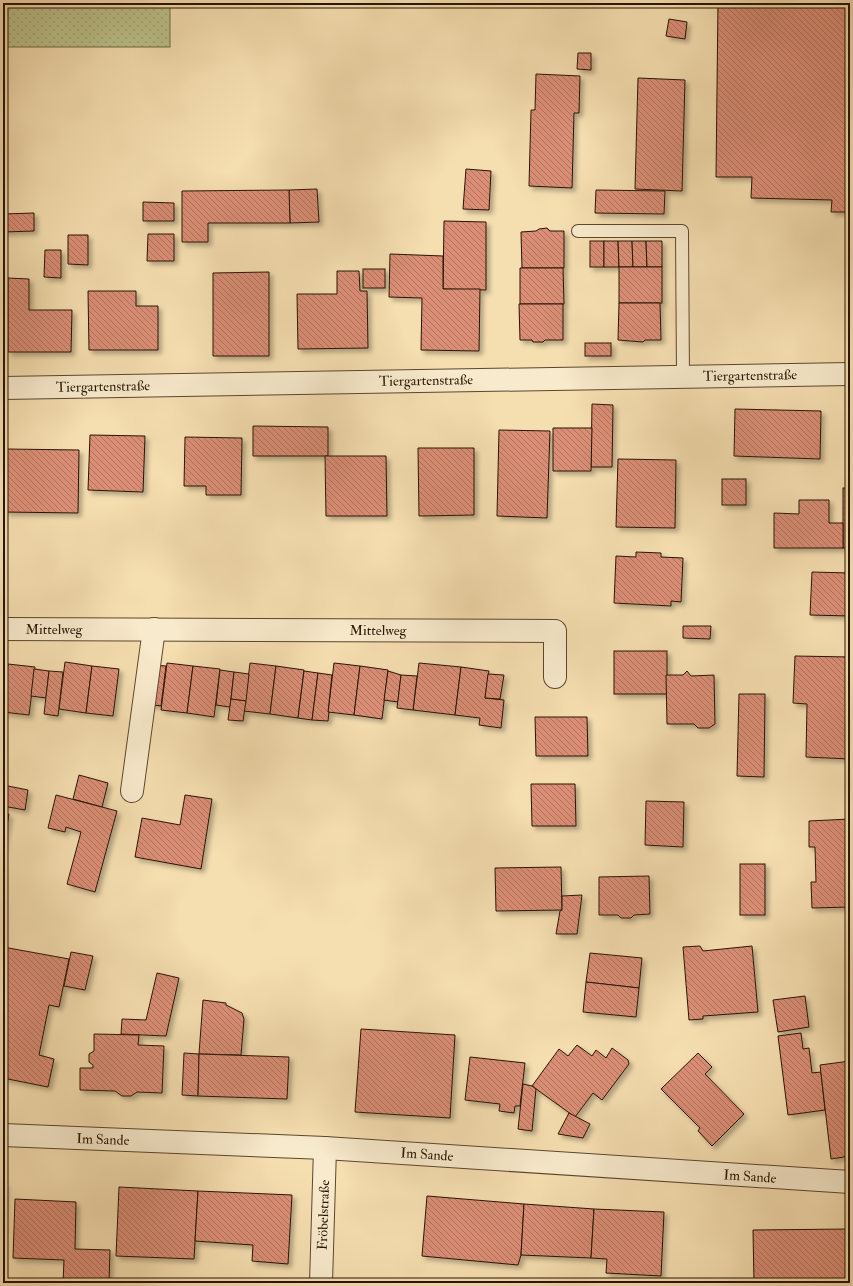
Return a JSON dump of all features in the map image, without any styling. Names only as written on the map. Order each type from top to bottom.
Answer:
[{"type":"street","name":"Tiergartenstraße","points":[[3,388],[850,374]]},
{"type":"street","name":"Mittelweg","points":[[3,628],[556,631],[555,677]]},
{"type":"street","points":[[132,791],[154,629]]},
{"type":"street","name":"Im Sande","points":[[3,1135],[325,1148],[850,1182]]},
{"type":"street","name":"Fröbelstraße","points":[[321,1283],[325,1148]]},
{"type":"lane","points":[[578,231],[682,231],[683,376]]},
{"type":"green space","points":[[3,3],[170,3],[170,47],[3,47]]},
{"type":"building","points":[[718,3],[849,3],[850,212],[831,212],[832,200],[751,198],[752,177],[716,177]]},
{"type":"building","points":[[669,19],[687,22],[685,39],[666,36]]},
{"type":"building","points":[[578,53],[591,53],[591,70],[577,69]]},
{"type":"building","points":[[536,74],[580,76],[579,113],[574,113],[572,188],[529,186],[531,110],[535,110]]},
{"type":"building","points":[[638,78],[685,80],[682,191],[635,189]]},
{"type":"building","points":[[466,169],[491,171],[489,210],[463,209]]},
{"type":"building","points":[[317,189],[319,222],[290,223],[289,190]]},
{"type":"building","points":[[289,190],[290,223],[208,223],[208,242],[182,242],[182,191]]},
{"type":"building","points":[[596,190],[665,191],[664,214],[595,213]]},
{"type":"building","points":[[143,202],[174,203],[174,221],[143,221]]},
{"type":"building","points":[[34,213],[34,231],[3,232],[3,214]]},
{"type":"building","points":[[444,221],[486,222],[486,290],[443,289]]},
{"type":"building","points":[[547,228],[550,231],[564,231],[564,268],[522,268],[521,232],[536,231]]},
{"type":"building","points":[[148,234],[174,234],[174,261],[147,261]]},
{"type":"building","points":[[68,235],[88,235],[88,265],[68,264]]},
{"type":"building","points":[[590,241],[604,241],[604,267],[590,267]]},
{"type":"building","points":[[604,241],[618,241],[619,267],[604,267]]},
{"type":"building","points":[[618,241],[632,241],[633,267],[619,267]]},
{"type":"building","points":[[632,241],[646,241],[647,267],[633,267]]},
{"type":"building","points":[[646,241],[662,241],[662,267],[647,267]]},
{"type":"building","points":[[45,250],[61,250],[61,278],[44,277]]},
{"type":"building","points":[[390,254],[443,256],[443,289],[480,289],[479,351],[421,350],[422,298],[389,297]]},
{"type":"building","points":[[619,267],[662,267],[662,303],[619,303]]},
{"type":"building","points":[[520,268],[563,268],[564,304],[520,304]]},
{"type":"building","points":[[363,269],[385,269],[385,288],[363,288]]},
{"type":"building","points":[[337,271],[359,271],[360,291],[367,291],[368,348],[298,349],[297,294],[337,294]]},
{"type":"building","points":[[269,272],[269,356],[213,356],[213,273]]},
{"type":"building","points":[[8,278],[29,279],[29,310],[72,310],[71,352],[8,352]]},
{"type":"building","points":[[88,291],[136,291],[136,306],[158,306],[158,350],[89,350]]},
{"type":"building","points":[[619,303],[660,303],[661,340],[645,340],[643,342],[618,340]]},
{"type":"building","points":[[519,304],[563,304],[563,340],[533,342],[532,340],[520,340]]},
{"type":"building","points":[[585,343],[611,343],[611,356],[585,356]]},
{"type":"building","points":[[849,401],[850,457],[848,457]]},
{"type":"building","points":[[592,404],[613,405],[612,467],[591,467]]},
{"type":"building","points":[[735,409],[821,411],[820,459],[734,456]]},
{"type":"building","points":[[253,426],[328,427],[328,456],[253,456]]},
{"type":"building","points":[[553,428],[592,428],[591,471],[553,471]]},
{"type":"building","points":[[499,430],[550,431],[547,518],[497,516]]},
{"type":"building","points":[[90,435],[145,436],[143,492],[88,490]]},
{"type":"building","points":[[185,437],[242,438],[241,495],[206,495],[206,486],[184,486]]},
{"type":"building","points":[[418,448],[474,448],[474,515],[419,516]]},
{"type":"building","points":[[6,449],[79,450],[78,513],[5,512]]},
{"type":"building","points":[[325,456],[386,456],[387,516],[326,516]]},
{"type":"building","points":[[618,459],[676,460],[675,528],[616,527]]},
{"type":"building","points":[[722,479],[746,479],[746,505],[722,505]]},
{"type":"building","points":[[843,488],[850,488],[850,548],[843,548]]},
{"type":"building","points":[[799,500],[829,500],[829,523],[843,523],[843,548],[774,548],[774,513],[799,514]]},
{"type":"building","points":[[636,552],[661,553],[661,557],[683,558],[681,602],[671,601],[671,606],[614,603],[616,556],[636,557]]},
{"type":"building","points":[[812,572],[850,573],[850,616],[810,615]]},
{"type":"building","points":[[683,626],[711,626],[710,639],[683,638]]},
{"type":"building","points":[[614,651],[667,651],[667,694],[614,694]]},
{"type":"building","points":[[795,656],[850,657],[850,759],[806,757],[807,704],[793,703]]},
{"type":"building","points":[[65,662],[92,666],[86,713],[59,709]]},
{"type":"building","points":[[167,663],[193,666],[187,713],[161,710]]},
{"type":"building","points":[[250,663],[276,666],[270,714],[244,711]]},
{"type":"building","points":[[334,663],[360,666],[354,715],[328,712]]},
{"type":"building","points":[[419,663],[461,667],[455,715],[413,710]]},
{"type":"building","points":[[3,664],[8,664],[3,704]]},
{"type":"building","points":[[8,664],[35,667],[29,715],[3,712]]},
{"type":"building","points":[[152,665],[166,666],[161,706],[147,704]]},
{"type":"building","points":[[92,666],[119,669],[113,716],[86,713]]},
{"type":"building","points":[[193,666],[220,669],[214,717],[187,713]]},
{"type":"building","points":[[276,666],[304,670],[298,718],[270,714]]},
{"type":"building","points":[[360,666],[388,670],[382,719],[354,715]]},
{"type":"building","points":[[461,667],[489,671],[485,698],[504,700],[501,728],[479,725],[480,718],[455,715]]},
{"type":"building","points":[[34,669],[49,671],[46,698],[31,696]]},
{"type":"building","points":[[220,670],[234,672],[230,707],[216,705]]},
{"type":"building","points":[[49,671],[63,672],[58,716],[44,714]]},
{"type":"building","points":[[304,671],[318,673],[312,720],[298,718]]},
{"type":"building","points":[[388,671],[401,675],[398,702],[384,700]]},
{"type":"building","points":[[687,671],[691,676],[714,675],[715,724],[709,728],[698,728],[694,724],[667,724],[666,675],[683,675]]},
{"type":"building","points":[[234,672],[249,674],[246,701],[231,699]]},
{"type":"building","points":[[318,673],[332,675],[328,721],[312,720]]},
{"type":"building","points":[[488,674],[504,675],[500,699],[485,698]]},
{"type":"building","points":[[401,675],[417,676],[413,710],[397,708]]},
{"type":"building","points":[[739,694],[765,694],[764,777],[737,776]]},
{"type":"building","points":[[231,699],[246,701],[243,721],[228,720]]},
{"type":"building","points":[[535,717],[587,717],[588,756],[536,756]]},
{"type":"building","points":[[79,775],[108,783],[102,807],[73,799]]},
{"type":"building","points":[[531,784],[575,784],[576,826],[532,826]]},
{"type":"building","points":[[3,785],[28,790],[25,810],[3,806]]},
{"type":"building","points":[[56,795],[117,811],[95,892],[67,884],[81,832],[66,827],[65,832],[48,828]]},
{"type":"building","points":[[185,795],[212,799],[201,869],[135,857],[142,818],[180,825]]},
{"type":"building","points":[[646,801],[684,802],[683,847],[645,845]]},
{"type":"building","points":[[3,813],[9,814],[3,849]]},
{"type":"building","points":[[850,819],[850,907],[812,908],[811,882],[816,882],[815,847],[809,847],[809,821]]},
{"type":"building","points":[[740,864],[765,864],[765,915],[740,915]]},
{"type":"building","points":[[561,867],[562,910],[496,911],[495,868]]},
{"type":"building","points":[[649,876],[650,914],[634,915],[631,918],[621,918],[618,915],[599,915],[599,877]]},
{"type":"building","points":[[582,895],[577,934],[556,934],[560,911],[562,910],[562,896]]},
{"type":"building","points":[[700,946],[703,951],[752,946],[758,1012],[703,1016],[703,1019],[689,1020],[683,947]]},
{"type":"building","points":[[3,947],[69,959],[59,1007],[49,1005],[39,1055],[54,1059],[48,1087],[3,1078]]},
{"type":"building","points":[[71,952],[93,956],[85,990],[64,986]]},
{"type":"building","points":[[590,953],[642,958],[639,988],[586,982]]},
{"type":"building","points":[[157,973],[179,978],[166,1036],[121,1034],[122,1019],[146,1020]]},
{"type":"building","points":[[586,982],[639,988],[636,1017],[583,1012]]},
{"type":"building","points":[[805,996],[809,1027],[778,1032],[773,1000]]},
{"type":"building","points":[[203,1000],[226,1003],[226,1005],[242,1013],[244,1019],[241,1055],[199,1054]]},
{"type":"building","points":[[361,1029],[455,1035],[450,1118],[355,1112]]},
{"type":"building","points":[[801,1033],[803,1049],[809,1048],[812,1073],[821,1072],[825,1110],[788,1115],[778,1036]]},
{"type":"building","points":[[94,1034],[139,1035],[138,1045],[164,1046],[162,1093],[137,1092],[131,1096],[122,1096],[115,1091],[80,1090],[80,1068],[93,1068],[93,1065],[89,1062],[89,1054],[94,1051]]},
{"type":"building","points":[[577,1045],[592,1056],[596,1050],[606,1058],[612,1048],[628,1060],[629,1064],[602,1100],[593,1093],[575,1117],[532,1086],[559,1049],[568,1056]]},
{"type":"building","points":[[184,1053],[199,1054],[198,1096],[182,1095]]},
{"type":"building","points":[[698,1053],[712,1067],[705,1074],[744,1114],[712,1146],[698,1131],[700,1128],[661,1089]]},
{"type":"building","points":[[199,1054],[289,1057],[287,1099],[198,1096]]},
{"type":"building","points":[[470,1057],[525,1063],[520,1106],[515,1106],[514,1113],[499,1111],[500,1104],[465,1100]]},
{"type":"building","points":[[850,1061],[850,1156],[831,1159],[820,1065]]},
{"type":"building","points":[[523,1084],[532,1086],[536,1089],[532,1131],[518,1129]]},
{"type":"building","points":[[569,1113],[590,1124],[583,1138],[558,1134]]},
{"type":"building","points":[[3,1183],[5,1183],[3,1229]]},
{"type":"building","points":[[119,1187],[198,1191],[194,1259],[116,1256]]},
{"type":"building","points":[[198,1191],[292,1195],[288,1264],[252,1261],[253,1245],[195,1241]]},
{"type":"building","points":[[427,1196],[524,1204],[521,1255],[518,1265],[422,1256]]},
{"type":"building","points":[[15,1199],[76,1202],[75,1249],[110,1250],[109,1283],[63,1283],[64,1260],[13,1258]]},
{"type":"building","points":[[524,1204],[594,1209],[591,1258],[521,1255]]},
{"type":"building","points":[[594,1209],[664,1212],[661,1276],[606,1273],[607,1259],[591,1258]]},
{"type":"building","points":[[850,1229],[850,1283],[754,1283],[753,1230]]}]
